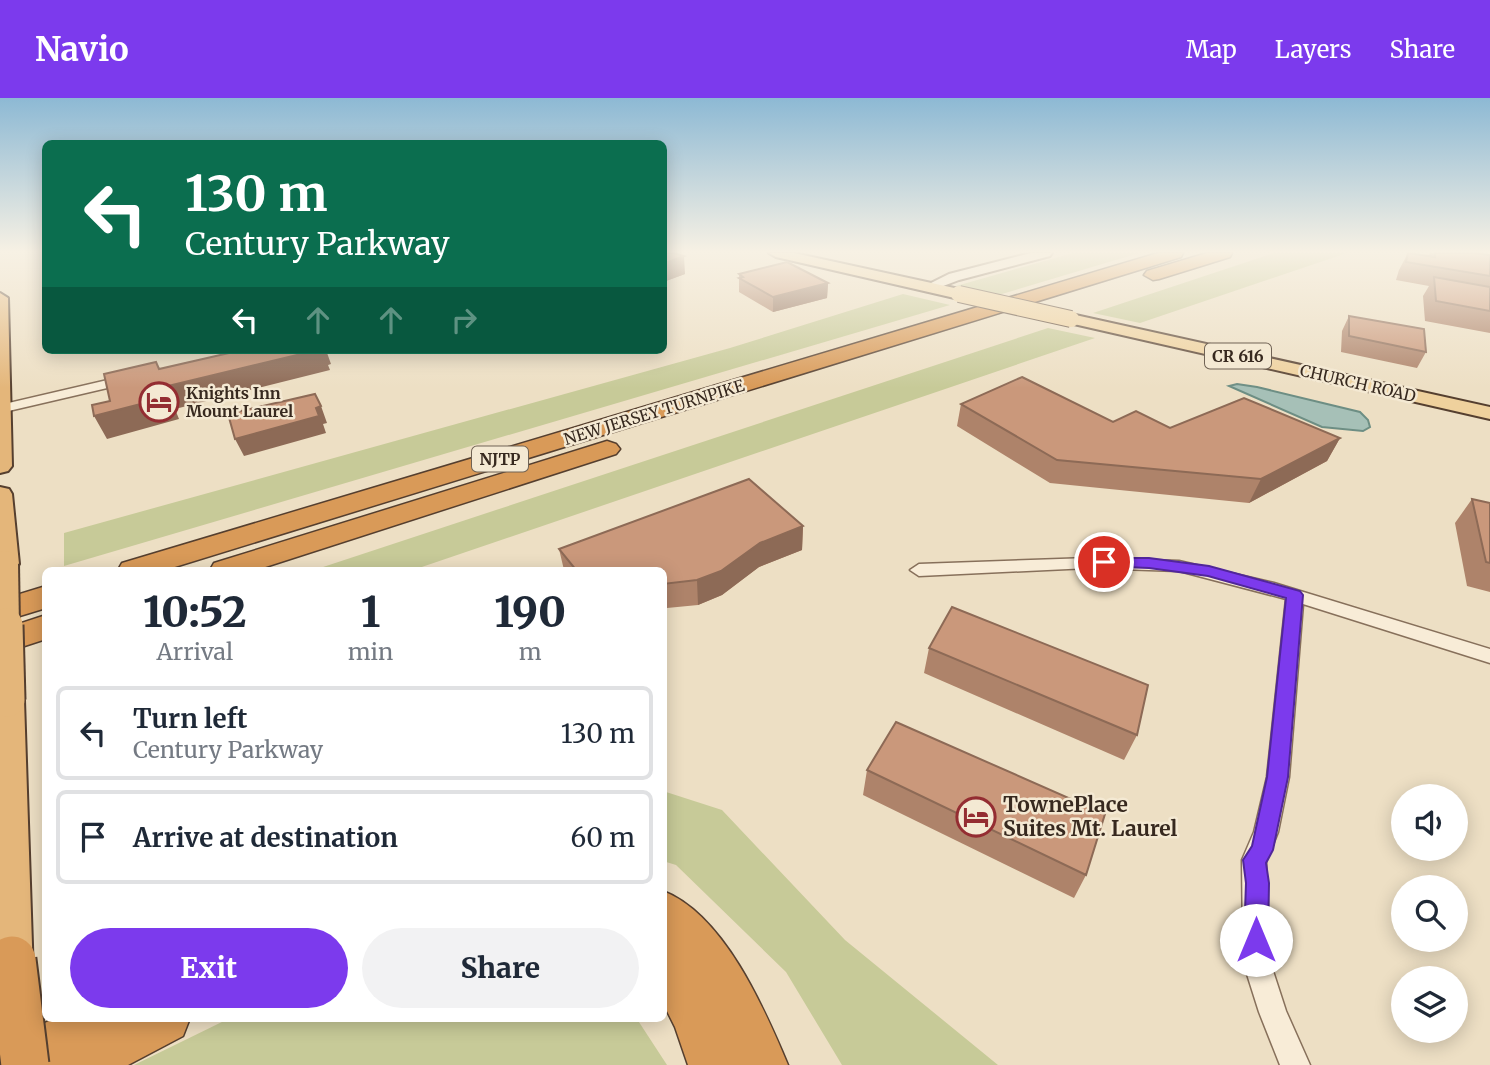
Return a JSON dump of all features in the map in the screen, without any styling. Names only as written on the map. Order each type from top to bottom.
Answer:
[{"type":"highway","name":"NEW JERSEY TURNPIKE","points":[[143,567],[1027,298]]},
{"type":"highway","name":"NEW JERSEY TURNPIKE","points":[[234,567],[1082,298]]},
{"type":"highway","points":[[0,299],[0,466]]},
{"type":"highway","points":[[0,494],[5,564],[8,700],[12,960],[10,1065]]},
{"type":"highway","points":[[0,611],[42,598]]},
{"type":"highway","points":[[0,642],[42,628]]},
{"type":"highway","points":[[667,917],[686,934],[709,965],[754,1045],[761,1065]]},
{"type":"highway","points":[[12,960],[25,1065]]},
{"type":"highway","points":[[667,968],[685,995],[704,1034],[715,1065]]},
{"type":"highway","points":[[18,1065],[103,1022]]},
{"type":"highway","points":[[74,1065],[157,1022]]},
{"type":"main road","name":"CHURCH ROAD","points":[[977,298],[1490,413]]},
{"type":"main road","points":[[1412,395],[1426,404],[1490,423]]},
{"type":"street","points":[[1,409],[140,376]]},
{"type":"street","points":[[919,570],[1149,563],[1209,571],[1490,656]]},
{"type":"street","points":[[1294,595],[1278,777],[1262,850],[1254,860],[1258,883],[1255,920],[1258,960],[1295,1065]]},
{"type":"green space","points":[[890,298],[921,298],[950,305],[64,566],[64,533],[730,348]]},
{"type":"green space","points":[[1138,298],[1214,298],[1140,323],[1093,313]]},
{"type":"green space","points":[[1048,328],[1095,338],[422,567],[323,567]]},
{"type":"green space","points":[[667,792],[722,810],[845,940],[998,1065],[842,1065],[786,972],[676,865],[667,862]]},
{"type":"green space","points":[[222,1022],[639,1022],[667,1065],[134,1065]]},
{"type":"water","points":[[1237,384],[1360,412],[1368,420],[1370,427],[1363,431],[1322,427],[1229,386]]},
{"type":"building","points":[[1436,298],[1490,298],[1490,311],[1436,301]]},
{"type":"building","points":[[1349,316],[1424,329],[1426,352],[1349,336]]},
{"type":"building","points":[[225,354],[301,354],[164,387],[168,397],[94,416],[92,405],[110,401],[104,374],[156,362],[159,369]]},
{"type":"building","points":[[1022,377],[1113,422],[1136,411],[1170,428],[1244,398],[1340,438],[1261,479],[1057,460],[961,404]]},
{"type":"building","points":[[315,394],[321,406],[316,408],[319,416],[235,439],[228,414]]},
{"type":"building","points":[[749,479],[803,526],[760,543],[721,571],[697,580],[667,584],[667,567],[574,567],[559,549]]},
{"type":"building","points":[[1472,499],[1490,503],[1490,563],[1486,562]]},
{"type":"building","points":[[952,607],[1148,685],[1137,735],[929,648]]},
{"type":"building","points":[[896,722],[1105,814],[1086,875],[867,770]]},
{"type":"place","name":"Knights Inn Mount Laurel","points":[[159,402]]},
{"type":"place","name":"TownePlace Suites Mt. Laurel","points":[[976,817]]},
{"type":"route","points":[[1104,562],[1149,563],[1209,571],[1294,595],[1278,777],[1271,797],[1262,850],[1254,860],[1258,883],[1256,940]]}]
